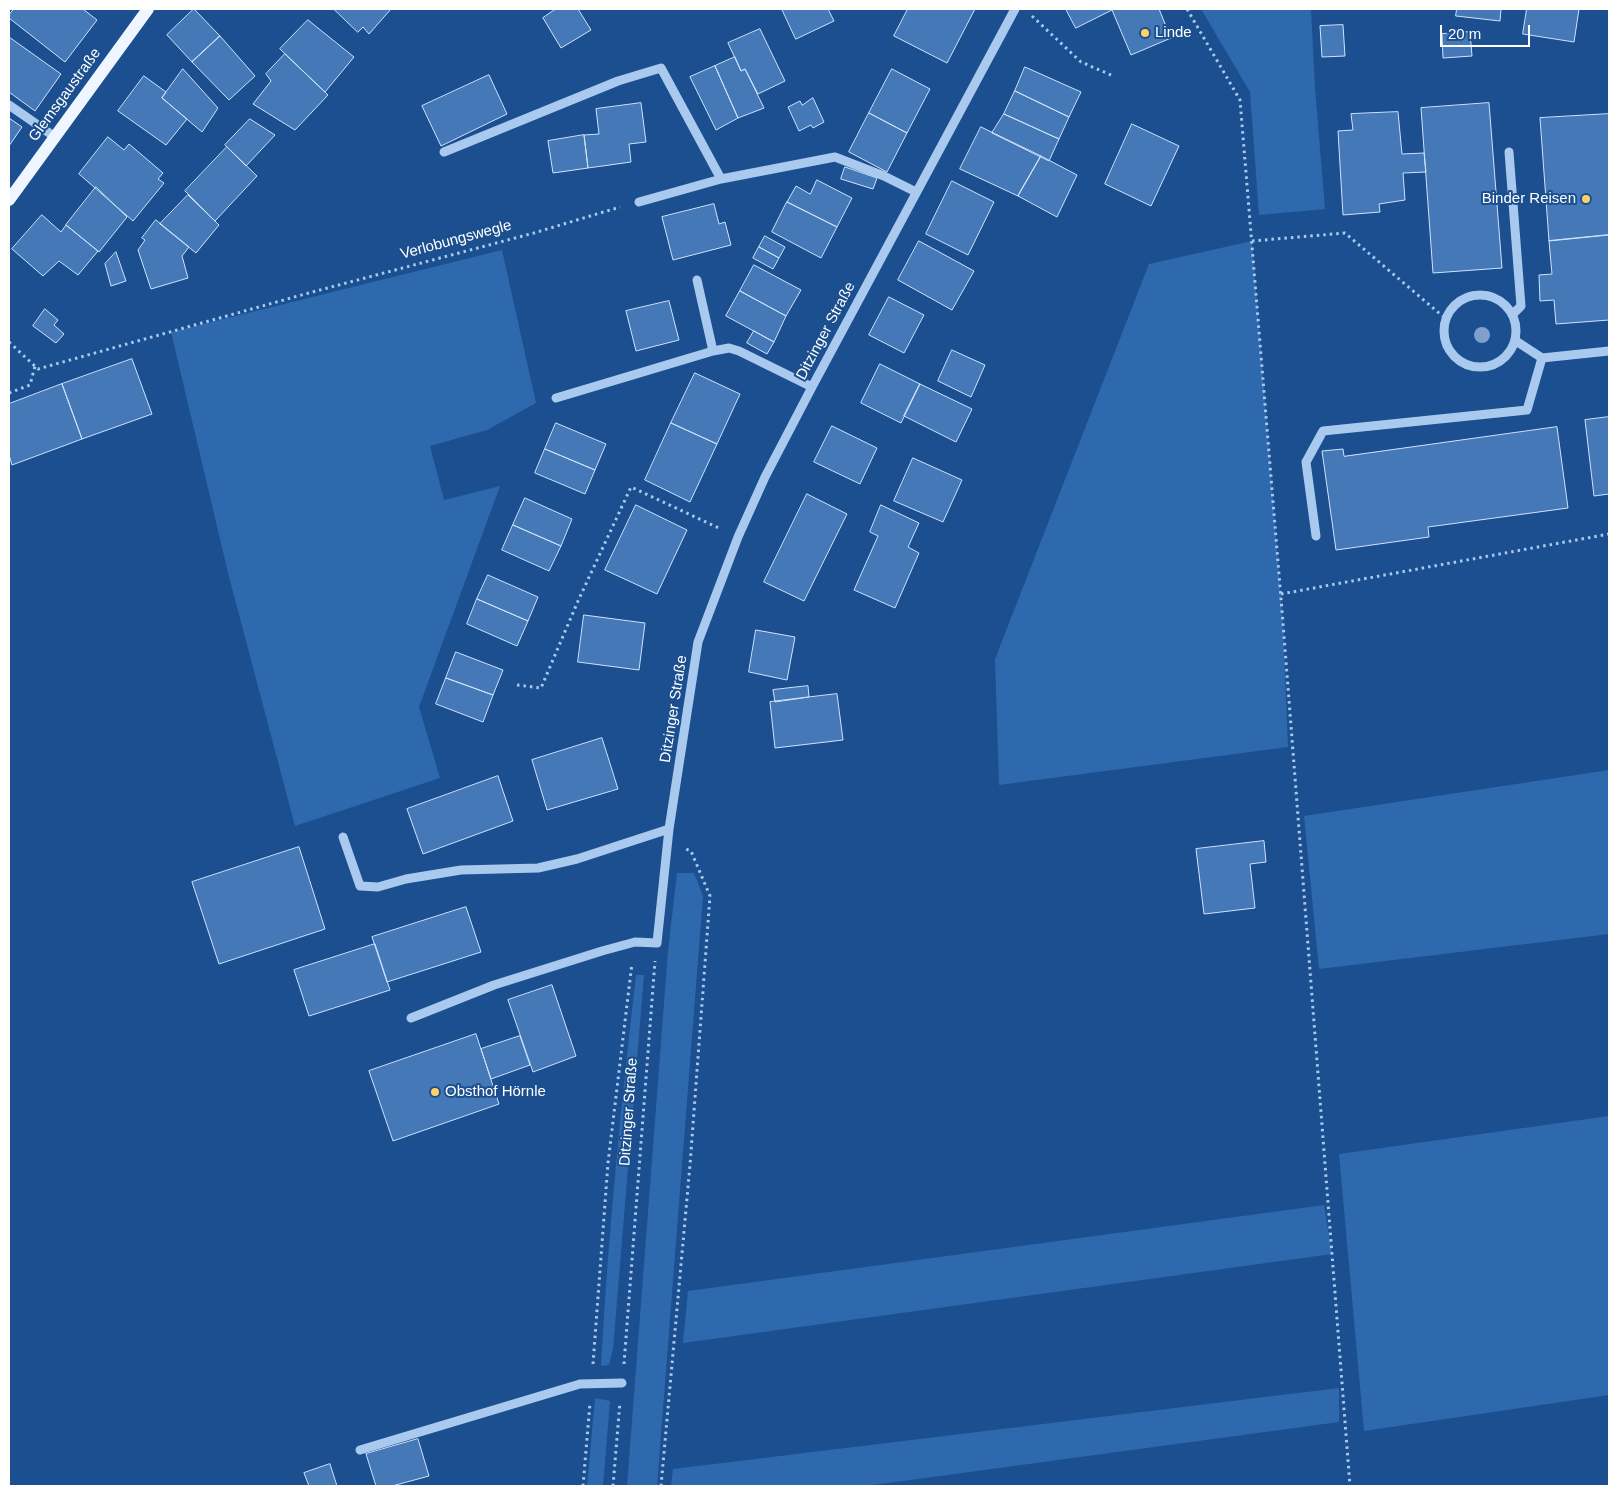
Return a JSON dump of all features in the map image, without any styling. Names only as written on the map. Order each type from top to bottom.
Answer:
[{"type":"main road","name":"Glemsgaustraße","points":[[9,200],[148,9]]},
{"type":"street","name":"Ditzinger Straße","points":[[656,943],[667,841],[698,642],[738,537],[765,478],[812,387],[1015,9]]},
{"type":"street","points":[[444,152],[618,81],[661,68],[721,179]]},
{"type":"street","points":[[9,105],[55,137]]},
{"type":"street","points":[[1509,152],[1521,306],[1513,314]]},
{"type":"street","points":[[639,202],[721,179],[835,157],[884,176],[916,192]]},
{"type":"street","points":[[697,280],[713,351]]},
{"type":"street","points":[[1480,294],[1493,296],[1504,303],[1513,314],[1517,326],[1516,341],[1504,359],[1494,365],[1473,367],[1458,360],[1450,351],[1444,335],[1446,319],[1458,301],[1467,296],[1480,294]]},
{"type":"street","points":[[1516,341],[1542,358],[1609,351]]},
{"type":"street","points":[[556,398],[728,348],[739,351],[812,387]]},
{"type":"street","points":[[1316,536],[1306,462],[1323,431],[1527,410],[1542,358]]},
{"type":"street","points":[[343,837],[360,886],[378,887],[406,879],[461,870],[538,868],[576,859],[669,829]]},
{"type":"street","points":[[411,1018],[494,985],[602,950],[635,942],[656,943]]},
{"type":"street","points":[[360,1450],[580,1384],[622,1383]]},
{"type":"path","points":[[1187,9],[1240,100],[1281,594],[1350,1486]]},
{"type":"path","points":[[1031,15],[1081,62],[1111,74]]},
{"type":"path","name":"Verlobungswegle","points":[[34,366],[38,369],[305,294],[534,233],[639,202]]},
{"type":"path","points":[[1252,241],[1345,232],[1446,319]]},
{"type":"path","points":[[9,342],[34,366],[30,385],[9,393]]},
{"type":"path","points":[[517,685],[541,688],[578,601],[631,487],[738,537]]},
{"type":"path","points":[[1281,594],[1609,534]]},
{"type":"path","points":[[661,1486],[690,1165],[710,896],[691,851],[667,841]]},
{"type":"path","points":[[583,1486],[608,1163],[635,942]]},
{"type":"path","name":"Ditzinger Straße","points":[[613,1486],[656,943]]},
{"type":"shaded area","points":[[1201,9],[1311,9],[1315,88],[1325,209],[1259,215],[1250,92]]},
{"type":"shaded area","points":[[1252,241],[1283,623],[1288,747],[999,785],[995,659],[1149,264]]},
{"type":"shaded area","points":[[502,250],[536,403],[487,430],[430,446],[444,500],[500,486],[419,707],[440,778],[295,826],[229,577],[171,332]]},
{"type":"shaded area","points":[[1609,770],[1609,934],[1319,969],[1304,816]]},
{"type":"shaded area","points":[[677,873],[694,873],[703,896],[657,1486],[627,1486],[668,951]]},
{"type":"shaded area","points":[[636,975],[644,975],[613,1349],[609,1365],[601,1366],[607,1268]]},
{"type":"shaded area","points":[[1609,1116],[1609,1395],[1364,1431],[1339,1154]]},
{"type":"shaded area","points":[[1324,1205],[1332,1254],[683,1343],[688,1291]]},
{"type":"shaded area","points":[[1339,1388],[1339,1422],[866,1486],[671,1486],[673,1469]]},
{"type":"shaded area","points":[[595,1398],[610,1401],[603,1486],[587,1486]]},
{"type":"building","points":[[14,9],[83,9],[97,20],[65,62],[9,18]]},
{"type":"building","points":[[194,9],[220,36],[192,62],[167,35]]},
{"type":"building","points":[[334,9],[391,9],[369,34],[363,27],[358,32]]},
{"type":"building","points":[[556,9],[578,9],[591,30],[561,48],[543,18]]},
{"type":"building","points":[[782,9],[828,9],[834,21],[796,39]]},
{"type":"building","points":[[908,9],[975,9],[947,63],[894,36]]},
{"type":"building","name":"Linde","points":[[1066,9],[1159,9],[1171,38],[1131,55],[1112,10],[1076,28]]},
{"type":"building","points":[[1457,9],[1501,9],[1500,21],[1456,16]]},
{"type":"building","points":[[1527,9],[1579,9],[1574,42],[1523,34]]},
{"type":"building","points":[[308,20],[354,57],[325,92],[280,49]]},
{"type":"building","points":[[1343,25],[1345,56],[1322,57],[1320,26]]},
{"type":"building","points":[[760,29],[785,81],[758,94],[745,69],[741,71],[728,43]]},
{"type":"building","points":[[1470,32],[1472,56],[1443,58],[1442,34]]},
{"type":"building","points":[[220,36],[255,76],[229,100],[192,62]]},
{"type":"building","points":[[9,37],[61,74],[35,111],[9,92]]},
{"type":"building","points":[[285,54],[328,95],[295,130],[253,104],[271,81],[266,74]]},
{"type":"building","points":[[735,57],[741,71],[745,69],[764,108],[738,118],[715,66]]},
{"type":"building","points":[[715,66],[738,118],[716,130],[690,77]]},
{"type":"building","points":[[1025,67],[1081,92],[1069,117],[1015,91]]},
{"type":"building","points":[[183,69],[218,108],[202,132],[162,98]]},
{"type":"building","points":[[892,69],[930,89],[907,133],[869,113]]},
{"type":"building","points":[[489,75],[507,114],[441,146],[422,106]]},
{"type":"building","points":[[144,76],[166,92],[162,98],[187,119],[166,145],[118,111]]},
{"type":"building","points":[[1015,91],[1069,117],[1059,139],[1004,114]]},
{"type":"building","points":[[813,98],[824,122],[813,128],[811,125],[799,131],[788,107],[800,101],[802,105]]},
{"type":"building","points":[[641,103],[646,142],[629,144],[631,162],[588,168],[584,135],[599,134],[596,109]]},
{"type":"building","points":[[1489,103],[1502,268],[1433,273],[1421,108]]},
{"type":"building","points":[[1398,112],[1402,154],[1424,153],[1426,172],[1403,173],[1405,200],[1379,204],[1380,212],[1343,215],[1338,131],[1353,130],[1351,114]]},
{"type":"building","points":[[869,113],[907,133],[887,172],[849,152]]},
{"type":"building","points":[[1004,114],[1059,139],[1049,161],[992,133]]},
{"type":"building","points":[[1609,114],[1609,235],[1549,241],[1540,118]]},
{"type":"building","points":[[9,118],[22,127],[9,146]]},
{"type":"building","points":[[250,119],[275,135],[246,166],[225,145]]},
{"type":"building","points":[[1132,124],[1179,146],[1151,206],[1105,184]]},
{"type":"building","points":[[981,127],[1041,156],[1018,196],[960,169]]},
{"type":"building","points":[[584,135],[588,168],[553,173],[548,141]]},
{"type":"building","points":[[108,137],[124,150],[129,144],[163,173],[158,179],[164,183],[133,221],[79,174]]},
{"type":"building","points":[[227,147],[257,176],[215,221],[185,191]]},
{"type":"building","points":[[1041,156],[1077,175],[1057,217],[1018,196]]},
{"type":"building","points":[[845,167],[877,178],[873,189],[841,179]]},
{"type":"building","points":[[817,180],[852,198],[837,227],[787,202],[796,186],[810,194]]},
{"type":"building","points":[[952,181],[994,202],[968,255],[926,234]]},
{"type":"building","points":[[96,187],[127,217],[99,252],[66,225]]},
{"type":"building","points":[[188,195],[219,225],[196,253],[160,224]]},
{"type":"building","points":[[787,202],[837,227],[821,258],[772,232]]},
{"type":"building","points":[[714,204],[719,224],[725,222],[731,245],[673,260],[662,217]]},
{"type":"building","points":[[42,215],[61,232],[66,225],[98,251],[78,275],[59,261],[43,276],[12,249]]},
{"type":"building","points":[[156,220],[189,247],[182,256],[188,278],[151,289],[138,250],[145,240],[142,238]]},
{"type":"building","points":[[1609,235],[1609,320],[1556,324],[1554,300],[1540,301],[1539,275],[1552,274],[1549,241]]},
{"type":"building","points":[[765,236],[785,247],[779,258],[759,247]]},
{"type":"building","points":[[919,241],[974,271],[952,310],[898,280]]},
{"type":"building","points":[[759,247],[779,258],[773,269],[753,258]]},
{"type":"building","points":[[116,252],[126,281],[111,286],[105,264]]},
{"type":"building","points":[[754,265],[801,290],[786,316],[740,291]]},
{"type":"building","points":[[740,291],[786,316],[774,342],[726,316]]},
{"type":"building","points":[[889,297],[924,315],[904,353],[869,335]]},
{"type":"building","points":[[669,301],[679,340],[636,351],[626,311]]},
{"type":"building","points":[[45,309],[58,320],[54,325],[64,334],[56,343],[33,326]]},
{"type":"building","points":[[754,331],[774,342],[767,354],[747,343]]},
{"type":"building","points":[[952,350],[985,365],[971,397],[938,381]]},
{"type":"building","points":[[132,359],[152,414],[82,439],[62,384]]},
{"type":"building","points":[[880,364],[920,384],[901,423],[861,403]]},
{"type":"building","points":[[695,373],[740,394],[717,444],[671,423]]},
{"type":"building","points":[[62,384],[82,439],[12,465],[9,455],[9,404]]},
{"type":"building","points":[[920,384],[972,409],[956,442],[904,416]]},
{"type":"building","points":[[1609,417],[1609,494],[1594,496],[1585,420]]},
{"type":"building","points":[[556,423],[606,444],[595,470],[545,449]]},
{"type":"building","points":[[671,423],[717,444],[690,502],[645,480]]},
{"type":"building","points":[[832,426],[877,448],[860,484],[814,462]]},
{"type":"building","points":[[1557,427],[1568,508],[1428,527],[1429,537],[1336,550],[1322,451],[1343,449],[1344,456]]},
{"type":"building","points":[[545,449],[595,470],[585,494],[535,473]]},
{"type":"building","points":[[913,458],[962,480],[943,522],[894,501]]},
{"type":"building","points":[[807,494],[847,514],[804,601],[764,582]]},
{"type":"building","points":[[525,498],[572,519],[561,546],[513,525]]},
{"type":"building","points":[[636,505],[687,530],[657,594],[605,570]]},
{"type":"building","points":[[881,505],[919,523],[908,547],[919,553],[895,608],[854,590],[878,536],[870,532]]},
{"type":"building","points":[[513,525],[561,546],[549,571],[502,550]]},
{"type":"building","points":[[488,575],[538,597],[528,621],[477,599]]},
{"type":"building","points":[[477,599],[528,621],[517,646],[467,624]]},
{"type":"building","points":[[584,615],[645,623],[639,670],[578,662]]},
{"type":"building","points":[[756,630],[795,637],[787,680],[749,672]]},
{"type":"building","points":[[456,652],[503,670],[493,695],[446,678]]},
{"type":"building","points":[[446,678],[493,695],[483,722],[436,704]]},
{"type":"building","points":[[808,686],[809,697],[775,702],[773,690]]},
{"type":"building","points":[[837,694],[843,740],[775,748],[770,702]]},
{"type":"building","points":[[602,738],[618,789],[547,810],[532,760]]},
{"type":"building","points":[[498,776],[513,821],[423,854],[407,809]]},
{"type":"building","points":[[1264,841],[1266,862],[1250,864],[1255,908],[1204,914],[1196,849]]},
{"type":"building","points":[[299,847],[325,929],[219,964],[192,882]]},
{"type":"building","points":[[466,907],[481,952],[387,982],[372,937]]},
{"type":"building","points":[[375,944],[390,990],[309,1016],[294,970]]},
{"type":"building","points":[[552,985],[576,1056],[533,1072],[508,1000]]},
{"type":"building","name":"Obsthof Hörnle","points":[[476,1034],[499,1104],[393,1141],[369,1071]]},
{"type":"building","points":[[520,1036],[530,1065],[491,1079],[481,1049]]},
{"type":"building","points":[[418,1439],[429,1476],[392,1486],[376,1486],[366,1454]]},
{"type":"building","points":[[330,1464],[337,1486],[309,1486],[304,1473]]},
{"type":"place","name":"Linde","points":[[1145,33]]},
{"type":"place","name":"Binder Reisen","points":[[1586,199]]},
{"type":"place","name":"Obsthof Hörnle","points":[[435,1092]]}]
